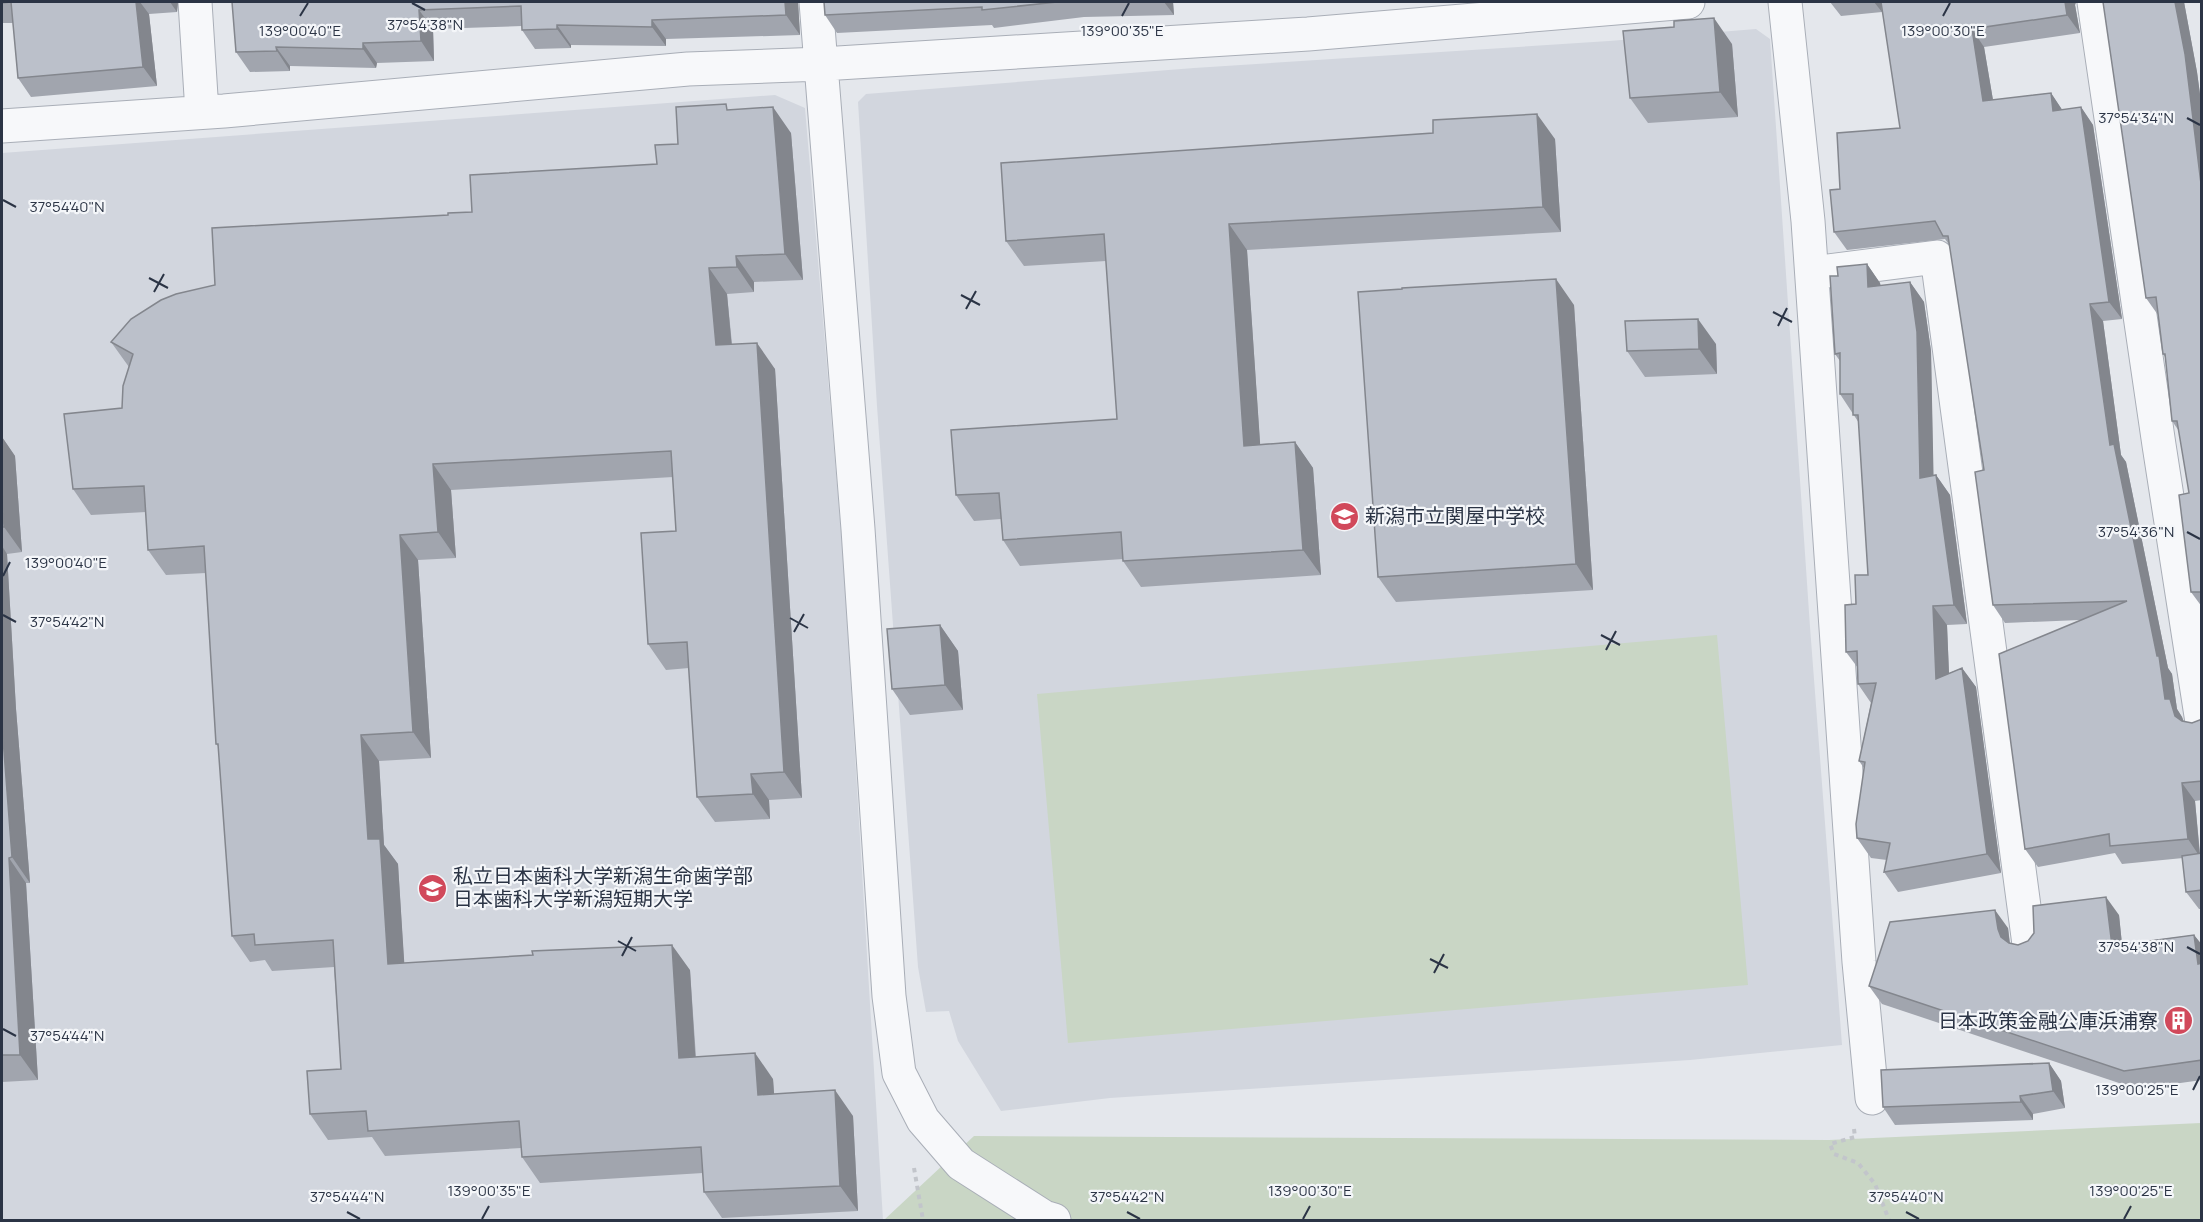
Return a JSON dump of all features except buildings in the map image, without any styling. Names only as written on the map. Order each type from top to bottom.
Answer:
[{"type":"street","points":[[195,2],[202,112]]},
{"type":"street","points":[[816,2],[858,529],[889,996],[899,1073],[923,1120],[961,1164],[1044,1217],[1054,1221]]},
{"type":"street","points":[[2,126],[202,112],[688,69],[822,64],[1308,34],[1688,2]]},
{"type":"street","points":[[1785,2],[1808,221],[1858,951],[1872,1098]]},
{"type":"street","points":[[2094,2],[2158,446],[2202,723]]},
{"type":"street","points":[[1812,273],[1937,257],[2030,944]]},
{"type":"path","points":[[1854,1126],[1855,1137],[1830,1144],[1834,1154],[1858,1162],[1875,1184],[1889,1221]]},
{"type":"shaded area","name":"新潟市立関屋中学校","points":[[1756,29],[1770,39],[1810,627],[1842,1045],[1690,1060],[1110,1098],[1001,1111],[958,1041],[949,1011],[926,1012],[918,967],[877,406],[858,102],[866,94],[1194,68]]},
{"type":"shaded area","name":"私立日本歯科大学新潟生命歯学部 日本歯科大学新潟短期大学","points":[[775,95],[805,108],[843,555],[883,1220],[2,1220],[2,153]]},
{"type":"green space","points":[[1717,635],[1748,985],[1068,1043],[1037,694]]},
{"type":"green space","points":[[2201,1123],[2201,1220],[884,1220],[974,1136],[1829,1140]]},
{"type":"place","name":"新潟市立関屋中学校","points":[[1344,516]]},
{"type":"place","name":"私立日本歯科大学新潟生命歯学部 日本歯科大学新潟短期大学","points":[[432,888]]},
{"type":"place","name":"日本政策金融公庫浜浦寮","points":[[2179,1021]]}]
